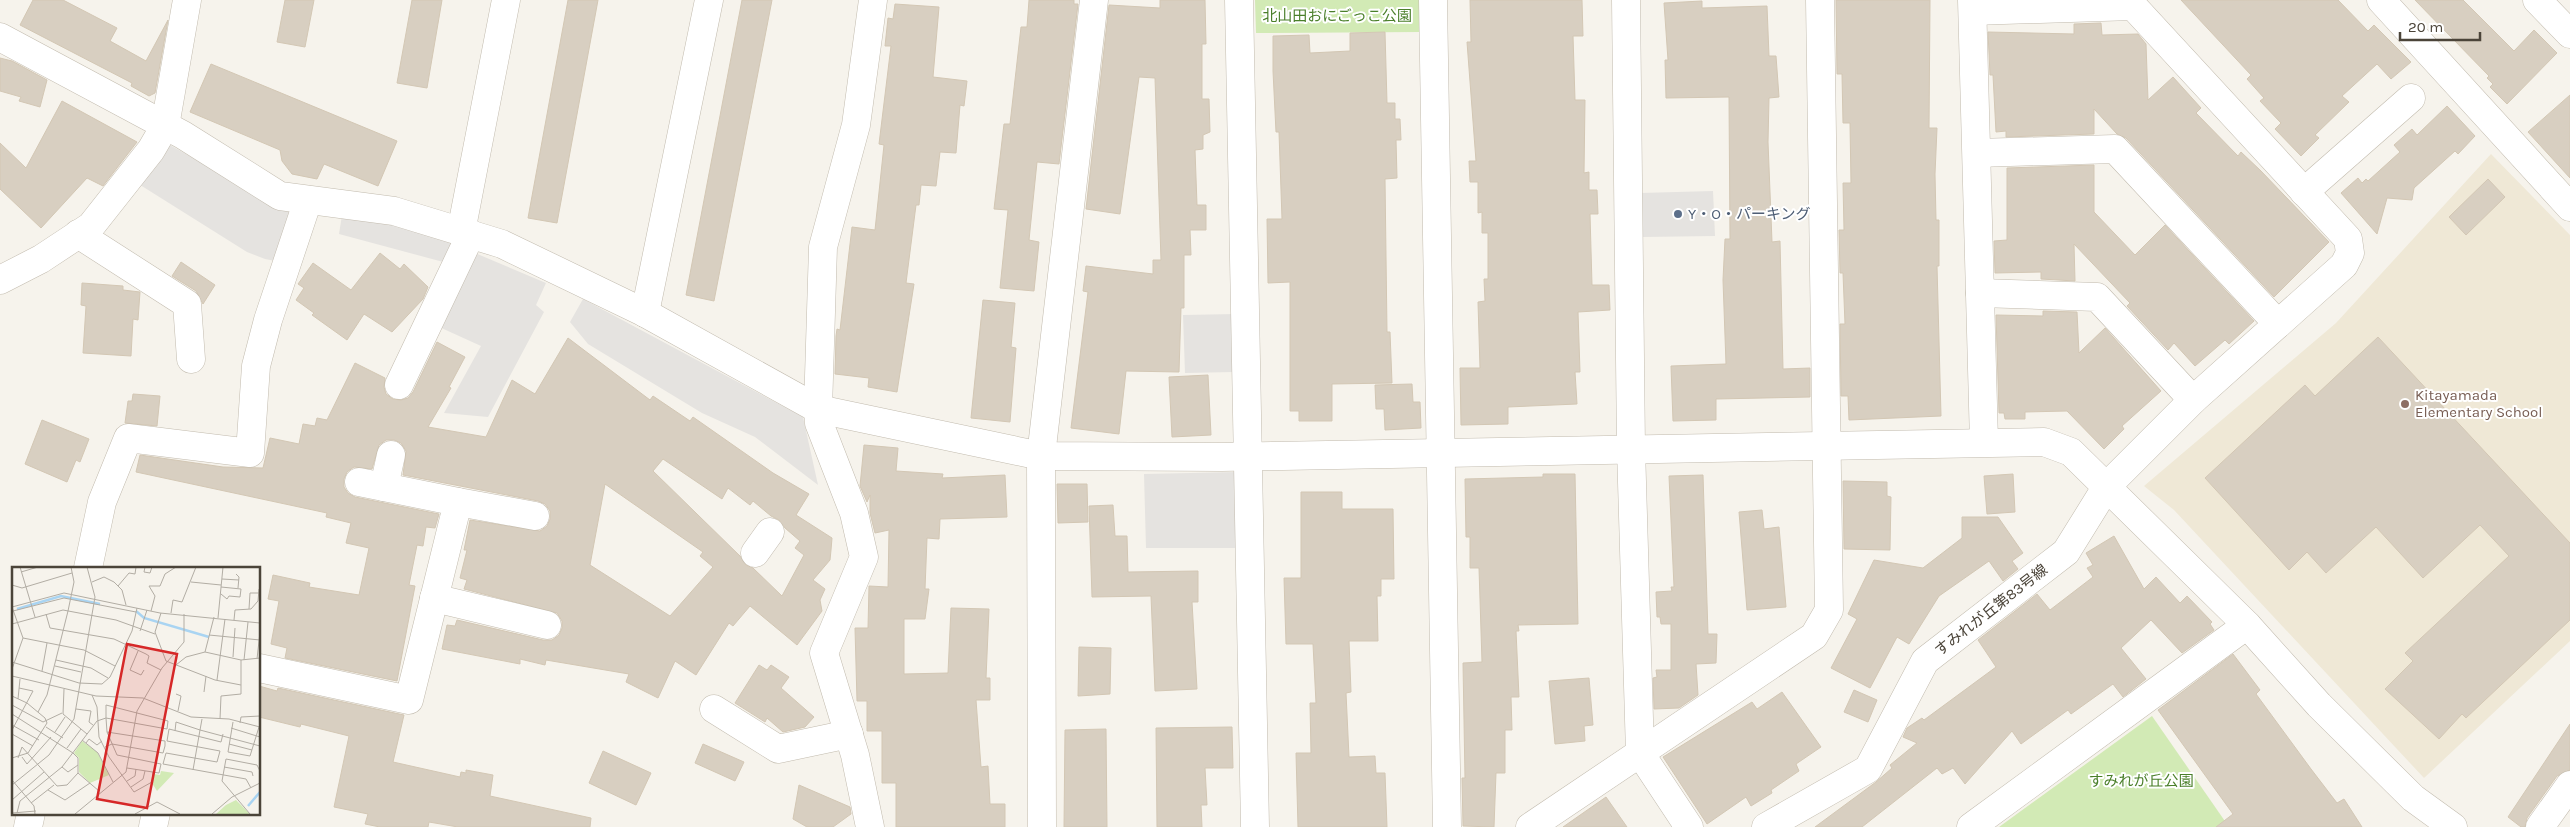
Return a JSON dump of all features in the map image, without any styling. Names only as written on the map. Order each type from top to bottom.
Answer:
[{"type":"street","points":[[0,280],[41,260],[91,226],[151,150],[165,126],[187,0]]},
{"type":"street","points":[[399,385],[466,233],[506,0]]},
{"type":"street","points":[[644,313],[709,0]]},
{"type":"street","points":[[870,827],[849,734],[824,654],[864,557],[854,512],[819,423],[818,409],[823,247],[856,125],[873,0]]},
{"type":"street","points":[[1042,827],[1041,456],[1094,0]]},
{"type":"street","points":[[1239,0],[1246,457],[1255,827]]},
{"type":"street","points":[[1433,0],[1447,827]]},
{"type":"street","points":[[1626,0],[1631,448],[1640,753],[1689,827]]},
{"type":"street","points":[[1530,827],[1814,636],[1829,610],[1820,0]]},
{"type":"street","points":[[2381,0],[2570,206]]},
{"type":"street","points":[[2537,0],[2570,34]]},
{"type":"street","points":[[1972,6],[1984,442]]},
{"type":"street","name":"すみれが丘第83号線","points":[[1766,827],[1868,769],[1925,661],[2066,552],[2107,486],[2193,400],[2344,265],[2350,253],[2348,239],[2133,6],[1972,6]]},
{"type":"street","points":[[0,37],[165,126],[280,196],[394,211],[502,244],[644,313],[818,409],[1041,456],[1246,457],[1631,448],[2044,442],[2071,452],[2107,486],[2247,625],[2319,705],[2406,792],[2445,824]]},
{"type":"street","points":[[2304,192],[2412,98]]},
{"type":"street","points":[[1976,153],[2115,149],[2278,324]]},
{"type":"street","points":[[88,567],[102,502],[128,438],[250,454],[256,366],[268,320],[308,200]]},
{"type":"street","points":[[78,234],[187,304],[191,359]]},
{"type":"street","points":[[1980,293],[2097,297],[2193,400]]},
{"type":"street","points":[[392,455],[372,484],[535,516]]},
{"type":"street","points":[[260,668],[409,700],[458,502]]},
{"type":"street","points":[[434,598],[547,625]]},
{"type":"street","points":[[1971,827],[2247,625]]},
{"type":"street","points":[[714,709],[778,749],[849,734]]},
{"type":"street","points":[[2540,827],[2570,785]]},
{"type":"street","points":[[28,827],[31,814]]},
{"type":"street","points":[[153,827],[156,814]]},
{"type":"shaded area","points":[[168,144],[295,215],[281,262],[265,259],[247,252],[137,183]]},
{"type":"shaded area","name":"Kitayamada Elementary School","points":[[2491,154],[2570,235],[2570,641],[2424,778],[2174,510],[2144,486],[2336,323]]},
{"type":"shaded area","name":"Y・O・パーキング","points":[[1713,191],[1715,236],[1643,237],[1640,193]]},
{"type":"shaded area","points":[[343,209],[452,237],[456,246],[447,263],[339,234]]},
{"type":"shaded area","points":[[475,253],[546,283],[536,305],[544,312],[488,417],[444,413],[481,346],[437,326]]},
{"type":"shaded area","points":[[583,299],[803,417],[818,485],[755,437],[702,413],[588,344],[570,322]]},
{"type":"shaded area","points":[[1236,314],[1234,372],[1185,373],[1183,315]]},
{"type":"shaded area","points":[[1237,472],[1237,548],[1146,548],[1144,474]]},
{"type":"green space","name":"北山田おにごっこ公園","points":[[1255,0],[1420,0],[1420,32],[1256,33]]},
{"type":"green space","name":"すみれが丘公園","points":[[2152,716],[2229,827],[1999,827]]},
{"type":"building","points":[[33,0],[63,0],[117,28],[110,41],[146,61],[168,20],[155,93],[149,96],[131,86],[132,83],[20,25]]},
{"type":"building","points":[[285,0],[314,0],[305,47],[277,42]]},
{"type":"building","points":[[412,0],[442,0],[427,88],[397,83]]},
{"type":"building","points":[[568,0],[598,0],[557,223],[528,218]]},
{"type":"building","points":[[742,0],[772,0],[714,301],[686,295]]},
{"type":"building","points":[[1029,0],[1074,0],[1074,4],[1078,4],[1059,164],[1037,162],[1029,240],[1039,242],[1034,291],[1000,288],[1008,210],[994,209],[1004,124],[1010,124],[1021,27],[1027,27]]},
{"type":"building","points":[[1160,0],[1205,0],[1206,44],[1202,44],[1202,99],[1209,99],[1210,132],[1203,135],[1203,149],[1195,150],[1197,205],[1206,205],[1206,230],[1190,230],[1191,255],[1184,255],[1184,308],[1181,308],[1179,372],[1126,371],[1119,434],[1071,428],[1088,292],[1083,291],[1086,266],[1153,274],[1153,260],[1161,260],[1155,78],[1139,77],[1120,214],[1086,209],[1109,5],[1160,8]]},
{"type":"building","points":[[1470,0],[1582,0],[1583,36],[1573,36],[1575,100],[1585,100],[1584,173],[1589,172],[1589,190],[1597,190],[1598,214],[1590,214],[1592,285],[1609,285],[1610,310],[1578,312],[1580,372],[1575,372],[1577,404],[1508,407],[1508,424],[1461,425],[1460,368],[1480,368],[1478,302],[1485,301],[1484,279],[1488,279],[1488,233],[1482,233],[1482,212],[1478,213],[1478,182],[1470,182],[1469,161],[1476,161],[1467,42],[1471,42]]},
{"type":"building","points":[[1836,0],[1930,0],[1929,128],[1937,128],[1935,174],[1936,220],[1939,220],[1939,266],[1937,266],[1941,416],[1849,420],[1848,396],[1841,396],[1840,324],[1845,324],[1843,273],[1840,273],[1839,230],[1844,230],[1843,183],[1851,183],[1850,123],[1843,123],[1842,74],[1837,74]]},
{"type":"building","points":[[2181,0],[2338,0],[2368,31],[2374,25],[2411,62],[2391,79],[2377,64],[2342,96],[2349,102],[2315,135],[2319,138],[2301,156],[2275,129],[2281,123],[2260,101],[2264,98],[2247,79],[2251,75]]},
{"type":"building","points":[[2415,0],[2463,0],[2514,51],[2534,30],[2557,53],[2507,104],[2490,87],[2493,84],[2487,78],[2489,76]]},
{"type":"building","points":[[1702,1],[1702,8],[1767,6],[1769,56],[1776,56],[1779,97],[1769,98],[1768,142],[1772,242],[1780,241],[1783,369],[1810,368],[1810,397],[1716,399],[1716,420],[1673,421],[1671,366],[1726,364],[1723,280],[1725,239],[1730,239],[1729,97],[1666,98],[1665,60],[1668,60],[1664,3]]},
{"type":"building","points":[[895,4],[939,7],[933,77],[967,81],[964,106],[960,105],[956,153],[940,152],[936,186],[921,185],[919,205],[916,205],[906,283],[914,284],[897,392],[868,387],[869,378],[835,374],[836,336],[837,329],[840,330],[852,227],[875,230],[884,145],[879,144],[891,46],[885,46],[888,18],[893,19]]},
{"type":"building","points":[[2101,23],[2102,35],[2138,34],[2146,44],[2148,100],[2173,77],[2201,108],[2196,113],[2238,156],[2241,152],[2261,171],[2329,242],[2274,297],[2126,138],[2117,134],[2094,109],[2094,134],[2006,137],[2006,131],[1996,132],[1993,75],[1990,75],[1988,32],[2074,34],[2074,24]]},
{"type":"building","points":[[1385,32],[1387,103],[1395,103],[1395,119],[1400,119],[1401,140],[1396,140],[1397,178],[1385,179],[1387,332],[1390,332],[1392,383],[1332,384],[1332,421],[1299,421],[1299,411],[1290,411],[1290,282],[1268,283],[1267,219],[1282,219],[1279,132],[1276,132],[1273,71],[1273,36],[1309,35],[1310,53],[1350,51],[1350,33]]},
{"type":"building","points":[[0,58],[12,61],[47,80],[40,107],[19,101],[21,97],[0,91]]},
{"type":"building","points":[[211,64],[397,141],[378,186],[324,164],[317,179],[292,174],[282,161],[280,150],[190,112]]},
{"type":"building","points":[[2570,95],[2570,178],[2528,132]]},
{"type":"building","points":[[62,101],[137,142],[103,186],[87,178],[41,228],[0,189],[0,143],[26,168]]},
{"type":"building","points":[[2447,106],[2475,136],[2458,154],[2455,151],[2414,188],[2412,200],[2387,198],[2377,234],[2341,193],[2358,178],[2362,183],[2366,179],[2368,181],[2400,152],[2394,145],[2412,129],[2417,135]]},
{"type":"building","points":[[2094,165],[2094,212],[2135,255],[2165,225],[2254,321],[2229,344],[2225,340],[2195,366],[2174,343],[2168,350],[2127,306],[2130,303],[2074,244],[2075,281],[2041,279],[2041,272],[1995,273],[1994,241],[2007,240],[2007,168]]},
{"type":"building","points":[[2488,179],[2505,197],[2466,235],[2449,217]]},
{"type":"building","points":[[380,253],[400,269],[404,264],[428,287],[423,299],[392,332],[364,314],[347,340],[312,315],[314,313],[296,300],[304,288],[298,284],[313,263],[351,290]]},
{"type":"building","points":[[181,262],[215,285],[203,304],[196,291],[172,276]]},
{"type":"building","points":[[82,283],[123,286],[123,290],[140,292],[138,320],[133,319],[131,356],[83,353],[86,306],[81,305]]},
{"type":"building","points":[[983,300],[1015,303],[1011,347],[1016,348],[1010,422],[971,418]]},
{"type":"building","points":[[2043,311],[2077,312],[2079,353],[2105,328],[2161,391],[2122,426],[2124,429],[2104,449],[2067,411],[2025,412],[2025,419],[2005,419],[2004,413],[1999,413],[1996,315],[2043,316]]},
{"type":"building","points":[[2378,337],[2570,543],[2570,620],[2466,718],[2462,714],[2439,739],[2385,689],[2413,661],[2405,653],[2509,556],[2480,525],[2423,578],[2376,527],[2326,573],[2307,552],[2289,570],[2205,478],[2305,385],[2315,396]]},
{"type":"building","points":[[568,338],[650,400],[653,396],[690,421],[693,417],[773,473],[809,494],[796,515],[832,538],[830,560],[813,580],[825,589],[820,600],[822,611],[797,645],[750,606],[733,626],[729,623],[696,675],[675,661],[658,698],[626,682],[629,674],[546,660],[545,665],[520,659],[520,664],[442,649],[447,625],[455,626],[457,620],[543,640],[552,640],[559,635],[562,621],[557,613],[464,589],[467,580],[460,578],[467,550],[464,550],[470,520],[540,531],[547,526],[550,519],[550,511],[545,504],[538,501],[403,475],[406,451],[401,443],[394,440],[386,440],[379,445],[372,469],[354,467],[347,472],[344,479],[344,487],[348,493],[355,497],[439,514],[435,528],[426,527],[423,546],[417,545],[409,585],[415,586],[397,681],[285,658],[287,648],[271,644],[279,601],[268,599],[273,575],[310,583],[309,587],[359,595],[369,548],[346,543],[351,523],[326,517],[327,513],[136,472],[140,455],[223,467],[263,468],[270,438],[299,444],[303,424],[315,426],[317,418],[327,420],[355,363],[385,378],[384,387],[386,394],[393,399],[401,400],[408,398],[413,392],[437,342],[465,357],[449,387],[451,388],[428,427],[486,437],[512,380],[535,394]],"holes":[[[663,459],[722,499],[728,488],[750,505],[753,501],[779,520],[800,541],[795,548],[804,555],[782,596],[753,568],[746,565],[740,556],[653,471]],[[605,484],[703,552],[700,556],[713,567],[670,616],[590,565]]]},
{"type":"building","points":[[1208,375],[1211,435],[1172,437],[1169,377]]},
{"type":"building","points":[[1412,384],[1413,402],[1420,402],[1421,428],[1385,430],[1384,409],[1376,409],[1375,385]]},
{"type":"building","points":[[133,394],[160,396],[157,426],[125,423],[128,401],[132,401]]},
{"type":"building","points":[[42,420],[89,439],[80,462],[76,460],[67,482],[25,464]]},
{"type":"building","points":[[864,445],[898,448],[896,471],[943,474],[942,478],[1005,475],[1007,517],[940,519],[939,539],[927,538],[925,589],[929,589],[925,619],[904,619],[904,674],[948,673],[951,608],[989,609],[986,678],[990,678],[990,700],[976,700],[981,767],[988,766],[990,804],[1005,804],[1005,827],[896,827],[896,783],[882,783],[882,731],[867,731],[867,701],[857,701],[855,628],[868,628],[869,586],[888,587],[889,530],[875,533],[870,513],[870,495],[867,502],[860,486]]},
{"type":"building","points":[[1543,474],[1575,474],[1578,624],[1518,625],[1519,631],[1516,631],[1519,697],[1511,697],[1512,730],[1505,730],[1505,773],[1496,773],[1494,827],[1463,826],[1462,778],[1465,778],[1463,663],[1482,662],[1479,568],[1470,568],[1470,537],[1466,537],[1465,479],[1543,477]]},
{"type":"building","points":[[2013,474],[2015,512],[1987,514],[1984,476]]},
{"type":"building","points":[[1703,475],[1708,634],[1717,634],[1716,663],[1696,664],[1698,695],[1679,708],[1654,709],[1653,678],[1657,677],[1656,670],[1671,670],[1671,624],[1661,624],[1660,617],[1657,617],[1656,592],[1672,591],[1671,587],[1674,587],[1669,476]]},
{"type":"building","points":[[1843,481],[1887,482],[1887,496],[1891,497],[1890,550],[1844,549]]},
{"type":"building","points":[[1057,484],[1087,484],[1088,522],[1058,523]]},
{"type":"building","points":[[1301,492],[1342,492],[1342,509],[1393,509],[1394,579],[1381,579],[1381,596],[1377,596],[1378,641],[1349,641],[1351,692],[1346,693],[1349,757],[1375,756],[1376,773],[1385,773],[1387,827],[1298,827],[1296,753],[1311,753],[1310,703],[1316,703],[1313,644],[1286,644],[1284,578],[1301,578]]},
{"type":"building","points":[[1113,505],[1115,536],[1127,536],[1128,572],[1198,571],[1198,602],[1192,602],[1197,689],[1155,691],[1151,596],[1092,597],[1089,506]]},
{"type":"building","points":[[1762,510],[1764,529],[1779,527],[1786,607],[1747,610],[1739,512]]},
{"type":"building","points":[[1962,517],[1998,517],[2023,553],[2012,561],[2018,569],[2003,581],[1989,561],[1939,596],[1909,644],[1897,637],[1870,688],[1831,668],[1857,619],[1848,614],[1874,560],[1923,568],[1962,538]]},
{"type":"building","points":[[2114,536],[2144,589],[2156,577],[2180,603],[2187,596],[2212,622],[2210,624],[2214,630],[2182,653],[2151,620],[2121,648],[2146,679],[2123,697],[2113,684],[2071,714],[2068,710],[2021,744],[2012,731],[1965,784],[1953,768],[1942,774],[1937,768],[1862,827],[1815,827],[1876,782],[1892,768],[1890,765],[1917,743],[1903,737],[1907,728],[1922,718],[1924,720],[1996,667],[1978,640],[2037,594],[2050,610],[2093,577],[2087,568],[2093,565],[2086,553]]},
{"type":"building","points":[[1079,647],[1111,648],[1110,694],[1078,696]]},
{"type":"building","points":[[2233,654],[2260,690],[2256,694],[2311,769],[2337,803],[2344,799],[2362,827],[2216,827],[2233,814],[2158,710]]},
{"type":"building","points":[[759,665],[767,670],[771,665],[789,677],[781,688],[814,717],[805,727],[783,732],[767,718],[765,722],[735,703]]},
{"type":"building","points":[[1589,678],[1593,725],[1584,726],[1585,741],[1555,744],[1549,681]]},
{"type":"building","points":[[260,686],[277,691],[278,688],[404,715],[393,762],[460,777],[461,772],[466,773],[466,770],[493,775],[490,796],[591,818],[590,827],[458,827],[429,822],[428,827],[380,827],[365,824],[368,814],[334,807],[349,736],[301,724],[300,727],[260,717]]},
{"type":"building","points":[[1854,690],[1877,700],[1868,722],[1844,712]]},
{"type":"building","points":[[1782,692],[1821,747],[1796,764],[1799,771],[1771,790],[1772,793],[1751,806],[1746,797],[1707,824],[1663,757],[1752,702],[1757,709]]},
{"type":"building","points":[[2570,724],[2570,770],[2557,776],[2527,818],[2525,827],[2521,827],[2508,817]]},
{"type":"building","points":[[1232,727],[1233,768],[1205,768],[1207,805],[1201,805],[1202,827],[1157,827],[1156,728]]},
{"type":"building","points":[[1106,729],[1107,827],[1064,827],[1065,730]]},
{"type":"building","points":[[703,744],[744,762],[735,781],[695,763]]},
{"type":"building","points":[[603,751],[651,773],[636,805],[589,783]]},
{"type":"building","points":[[799,785],[850,807],[851,814],[833,827],[807,827],[793,819]]},
{"type":"building","points":[[1606,797],[1627,827],[1563,827]]},
{"type":"place","name":"Y・O・パーキング","points":[[1678,214]]},
{"type":"place","name":"Kitayamada Elementary School","points":[[2405,404]]}]
